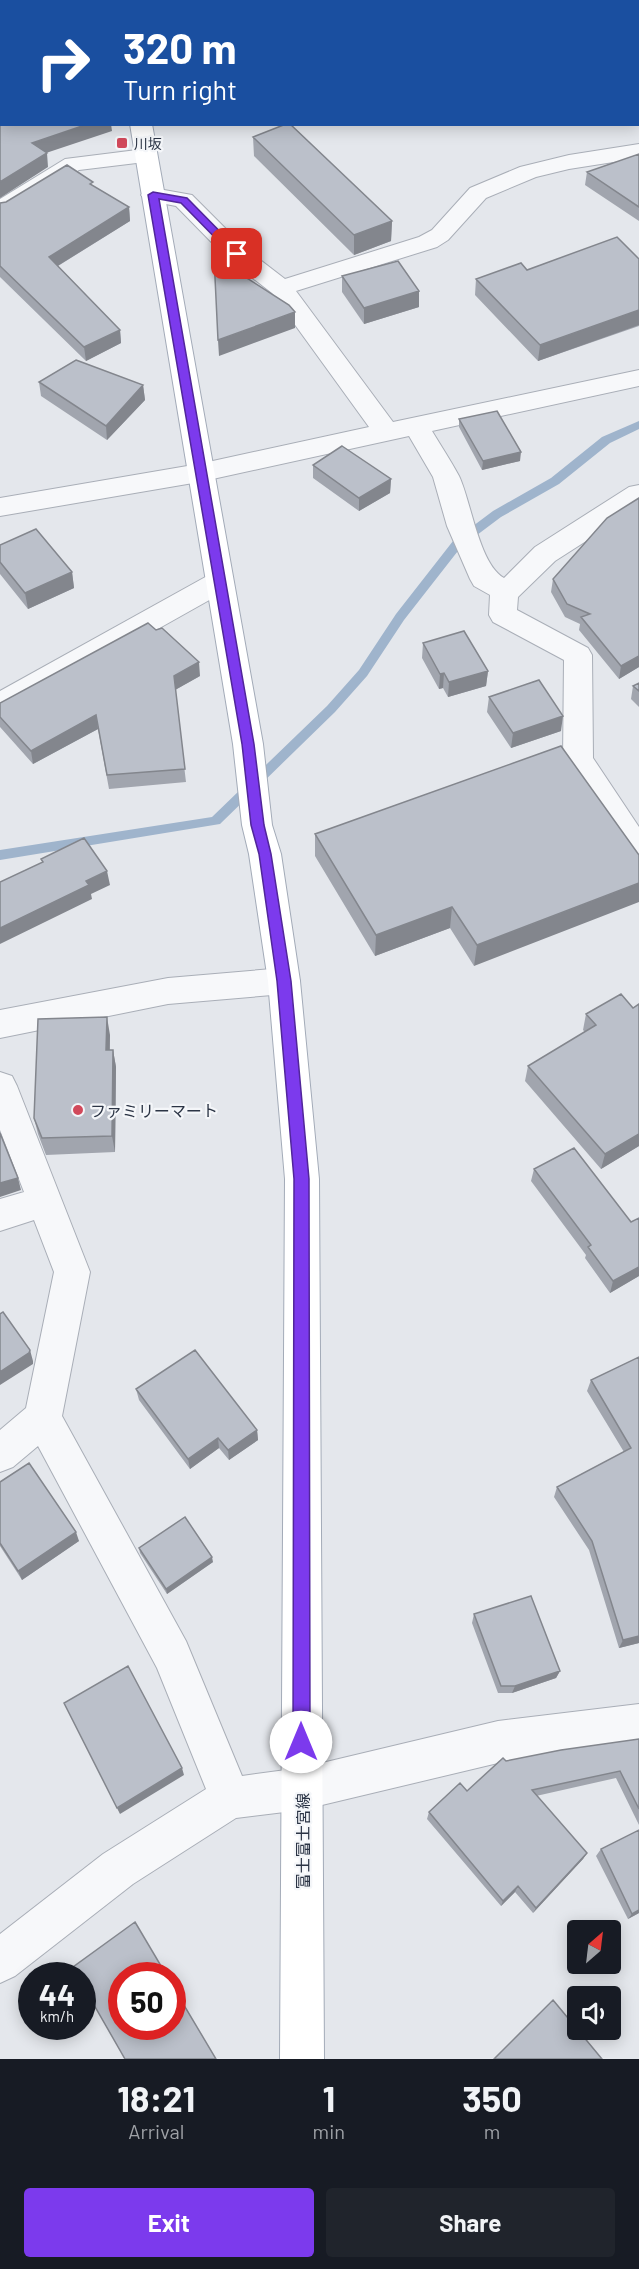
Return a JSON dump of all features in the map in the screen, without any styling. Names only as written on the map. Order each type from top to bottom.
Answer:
[{"type":"main road","name":"富士富士宮線","points":[[141,126],[248,744],[257,825],[265,854],[284,981],[302,1179],[302,2059]]},
{"type":"street","points":[[281,288],[428,242],[440,235],[478,192],[528,172],[569,162],[639,151]]},
{"type":"street","points":[[0,209],[73,164],[146,156]]},
{"type":"street","points":[[153,195],[184,200],[237,254],[281,288],[386,432]]},
{"type":"street","points":[[0,507],[200,472],[639,378]]},
{"type":"street","points":[[416,426],[446,477],[472,552],[484,579],[506,592]]},
{"type":"street","points":[[638,496],[545,554],[506,592],[503,615],[578,655],[578,760],[639,852]]},
{"type":"street","points":[[0,704],[219,582]]},
{"type":"street","points":[[0,1024],[168,991],[284,981]]},
{"type":"street","points":[[0,1086],[72,1272],[43,1418],[0,1454]]},
{"type":"street","points":[[0,1215],[43,1202]]},
{"type":"street","points":[[43,1418],[172,1655],[230,1798]]},
{"type":"street","points":[[0,1961],[118,1869],[230,1798],[301,1789],[498,1742],[639,1724]]},
{"type":"building","points":[[0,126],[82,126],[32,143],[47,153],[0,182]]},
{"type":"building","points":[[281,126],[292,126],[392,221],[354,235],[253,137]]},
{"type":"building","points":[[639,154],[639,207],[587,172]]},
{"type":"building","points":[[67,165],[93,182],[90,184],[129,207],[49,257],[120,330],[84,347],[0,266],[0,203],[6,202]]},
{"type":"building","points":[[617,237],[639,259],[639,310],[540,345],[476,279],[521,263],[527,270]]},
{"type":"building","points":[[214,257],[289,305],[295,312],[218,340]]},
{"type":"building","points":[[398,261],[419,291],[364,308],[342,276]]},
{"type":"building","points":[[76,360],[143,385],[106,426],[39,382]]},
{"type":"building","points":[[497,411],[521,452],[483,461],[459,419]]},
{"type":"building","points":[[342,446],[391,479],[359,498],[313,465]]},
{"type":"building","points":[[639,498],[639,656],[621,666],[581,617],[590,614],[567,604],[553,579],[607,518]]},
{"type":"building","points":[[36,529],[72,572],[25,593],[0,562],[0,545]]},
{"type":"building","points":[[148,623],[156,630],[162,628],[199,662],[174,676],[185,769],[107,775],[96,715],[31,751],[0,717],[0,703]]},
{"type":"building","points":[[464,631],[488,671],[449,682],[444,673],[440,674],[423,643]]},
{"type":"building","points":[[539,680],[563,716],[513,733],[489,697]]},
{"type":"building","points":[[639,683],[639,691],[633,686]]},
{"type":"building","points":[[561,746],[639,855],[639,883],[477,945],[452,907],[376,935],[315,834]]},
{"type":"building","points":[[84,838],[107,871],[86,881],[89,885],[0,928],[0,882],[43,862],[41,859]]},
{"type":"building","points":[[621,994],[633,1008],[639,1004],[639,1134],[605,1154],[528,1066],[596,1025],[586,1014]]},
{"type":"building","name":"ファミリーマート","points":[[107,1017],[106,1050],[113,1050],[112,1136],[42,1138],[34,1118],[38,1019]]},
{"type":"building","points":[[0,1133],[18,1178],[0,1183]]},
{"type":"building","points":[[574,1148],[631,1222],[639,1218],[639,1267],[613,1281],[588,1247],[591,1245],[534,1169]]},
{"type":"building","points":[[3,1312],[30,1350],[29,1353],[0,1372],[0,1314]]},
{"type":"building","points":[[195,1350],[257,1430],[228,1450],[218,1438],[188,1459],[136,1389]]},
{"type":"building","points":[[639,1357],[639,1636],[623,1640],[592,1541],[557,1487],[631,1448],[591,1380]]},
{"type":"building","points":[[29,1463],[76,1532],[18,1571],[0,1543],[0,1482]]},
{"type":"building","points":[[185,1517],[212,1557],[166,1589],[139,1548]]},
{"type":"building","points":[[531,1596],[560,1671],[515,1686],[501,1686],[474,1614]]},
{"type":"building","points":[[128,1666],[182,1768],[117,1808],[64,1703]]},
{"type":"building","points":[[639,1739],[639,1809],[620,1771],[532,1790],[587,1853],[536,1908],[518,1886],[503,1901],[429,1812],[460,1783],[467,1791],[503,1758],[506,1761],[561,1750]]},
{"type":"building","points":[[639,1830],[639,1910],[632,1914],[601,1849]]},
{"type":"building","points":[[135,1922],[159,1962],[108,1962],[108,2029],[96,2008],[96,1962],[80,1962]]},
{"type":"building","points":[[553,2000],[567,2017],[567,2040],[586,2040],[602,2059],[494,2059]]},
{"type":"building","points":[[186,2009],[216,2059],[125,2059],[114,2040],[186,2040]]},
{"type":"waterway","points":[[0,855],[216,821],[331,709],[363,673],[400,617],[457,544],[497,514],[555,481],[606,440],[639,425]]},
{"type":"place","name":"川坂","points":[[122,143]]},
{"type":"place","name":"ファミリーマート","points":[[78,1110]]},
{"type":"route","points":[[237,254],[184,200],[153,195],[248,744],[257,825],[265,854],[284,981],[302,1179],[301,1742]]}]
